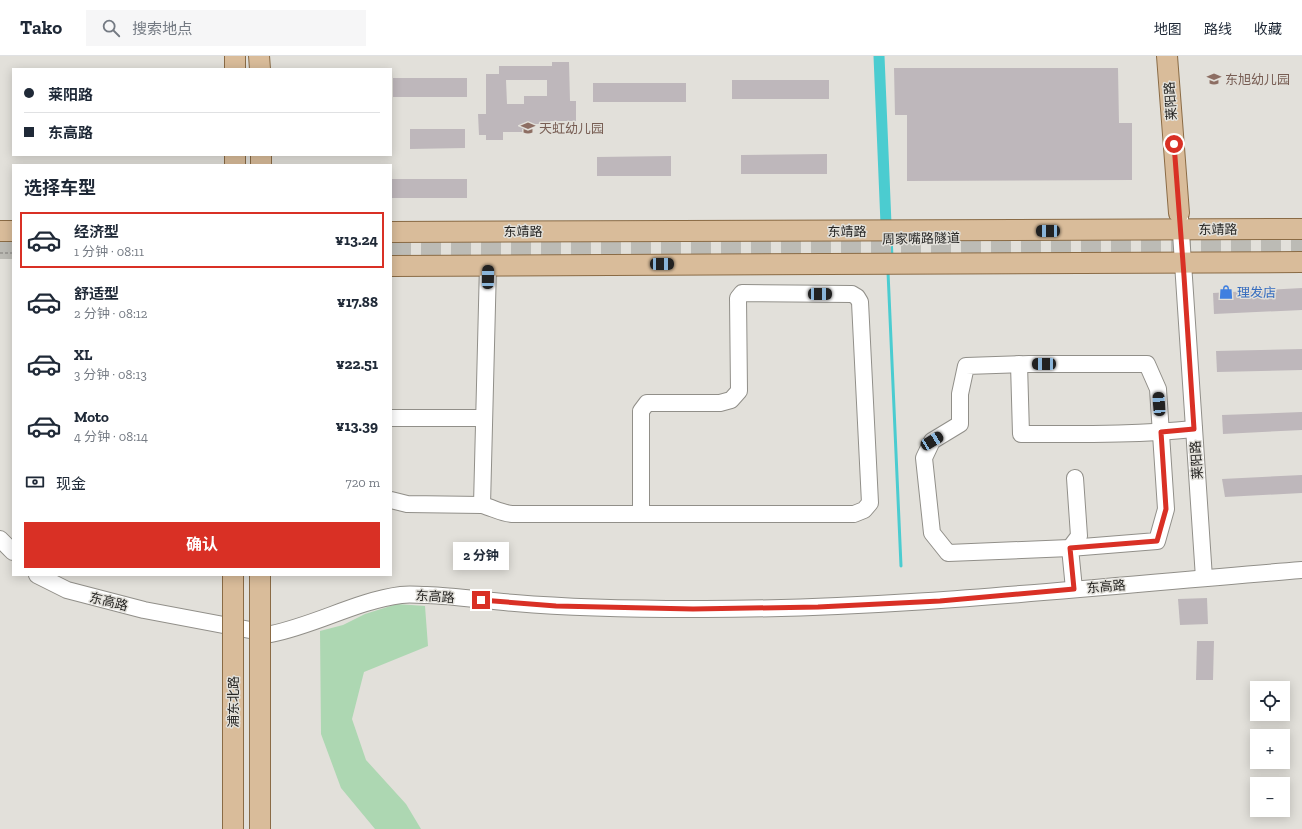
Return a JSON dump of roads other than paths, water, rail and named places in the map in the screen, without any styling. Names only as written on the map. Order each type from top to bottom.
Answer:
[{"type":"main road","points":[[235,56],[235,68]]},
{"type":"main road","points":[[259,56],[260,68]]},
{"type":"main road","name":"莱阳路","points":[[1167,56],[1180,222]]},
{"type":"main road","name":"东靖路","points":[[392,232],[1156,230],[1180,222],[1302,230]]},
{"type":"main road","name":"周家嘴路隧道","points":[[567,240],[903,238],[1040,235],[1156,230]]},
{"type":"main road","points":[[0,231],[12,231]]},
{"type":"main road","points":[[0,243],[12,243]]},
{"type":"main road","points":[[392,266],[1302,262]]},
{"type":"main road","name":"浦东北路","points":[[233,576],[233,829]]},
{"type":"main road","points":[[260,576],[260,829]]},
{"type":"street","name":"莱阳路","points":[[1180,222],[1204,578]]},
{"type":"street","points":[[482,505],[488,265]]},
{"type":"street","points":[[392,500],[407,504],[482,505],[493,508],[502,513],[512,514],[641,514],[854,514],[864,510],[870,503],[860,302],[857,297],[852,294],[742,294],[738,298],[739,391],[731,400],[720,403],[647,402],[641,411],[641,514]]},
{"type":"street","points":[[1019,364],[1021,434],[1161,432],[1194,429]]},
{"type":"street","points":[[1019,364],[1147,364],[1158,389],[1161,432],[1166,509],[1157,541],[1070,548],[948,553],[932,534],[924,458],[932,441],[960,424],[960,394],[966,366],[1019,364]]},
{"type":"street","points":[[392,418],[484,418]]},
{"type":"street","points":[[1074,589],[1070,548],[1079,536],[1075,478]]},
{"type":"street","points":[[0,539],[12,551]]},
{"type":"street","name":"东高路","points":[[39,576],[67,590],[136,608],[271,634],[291,630],[378,599],[404,594],[447,596],[556,606],[708,609],[818,607],[904,603],[1302,570]]},
{"type":"waterway","points":[[879,56],[886,224]]},
{"type":"waterway","name":"周家嘴路隧道","points":[[887,237],[888,257]]},
{"type":"waterway","points":[[888,272],[901,566]]},
{"type":"tunnel","points":[[392,251],[570,252],[1302,248]]},
{"type":"tunnel","points":[[0,249],[12,249]]},
{"type":"place","name":"东旭幼儿园","points":[[1214,79]]},
{"type":"place","name":"天虹幼儿园","points":[[528,128]]},
{"type":"place","name":"理发店","points":[[1226,292]]}]
